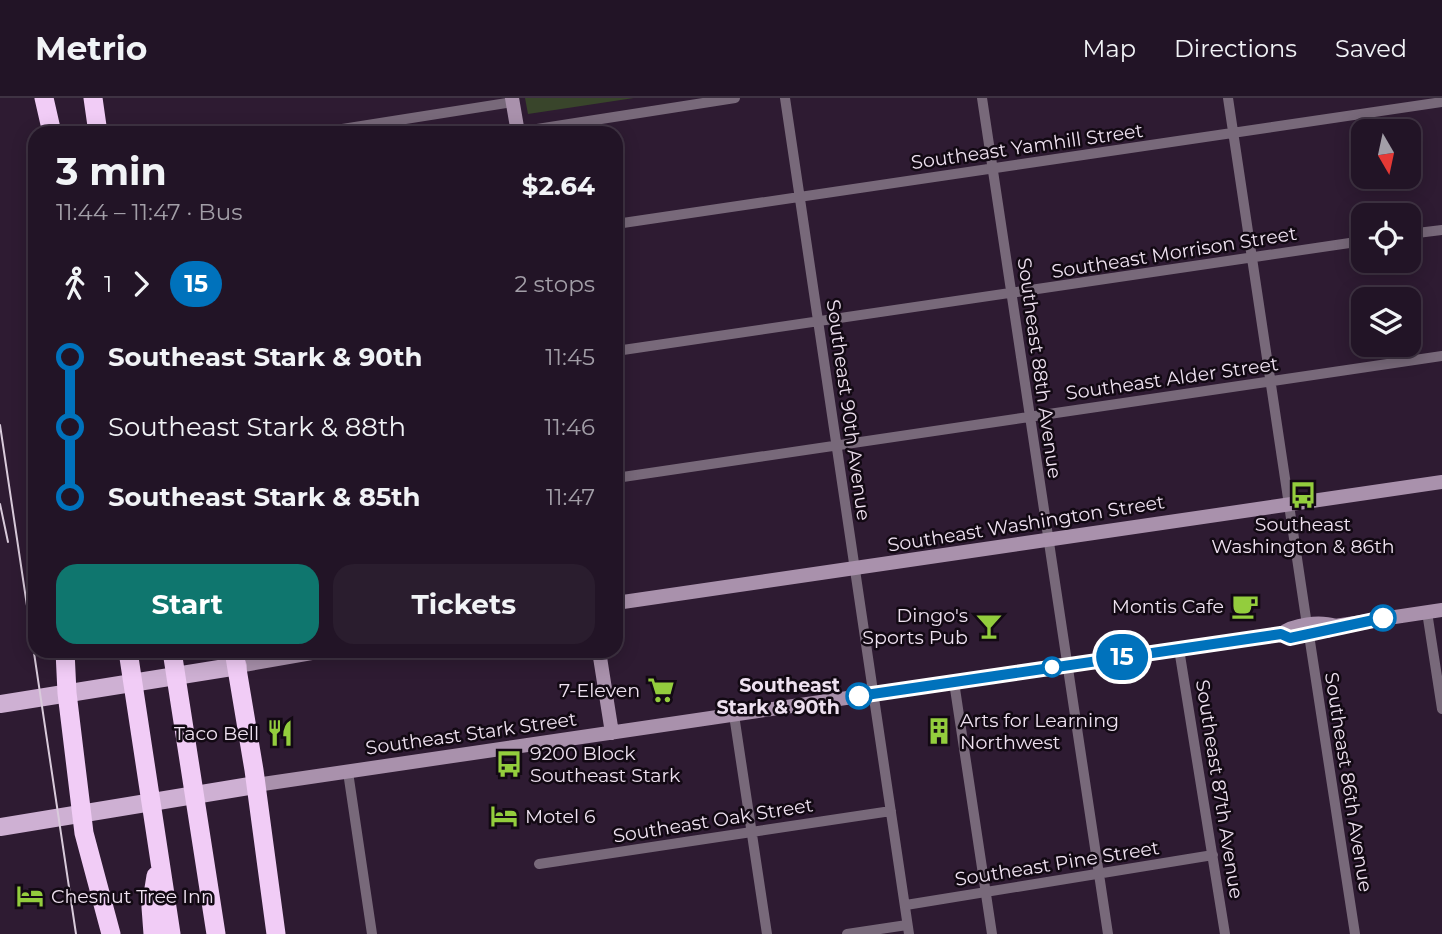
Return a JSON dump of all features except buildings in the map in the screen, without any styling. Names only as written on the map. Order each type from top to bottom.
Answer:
[{"type":"highway","points":[[38,126],[43,98]]},
{"type":"highway","points":[[43,98],[50,126]]},
{"type":"highway","points":[[93,98],[100,126]]},
{"type":"highway","points":[[64,658],[58,694],[83,813],[84,833],[111,934]]},
{"type":"highway","points":[[129,658],[171,934]]},
{"type":"highway","points":[[173,658],[216,934]]},
{"type":"highway","points":[[236,659],[276,934]]},
{"type":"highway","points":[[153,934],[151,907],[159,857]]},
{"type":"main road","points":[[513,100],[517,126]]},
{"type":"main road","name":"Southeast Washington Street","points":[[623,602],[1442,482]]},
{"type":"main road","name":"Southeast Stark Street","points":[[0,827],[256,785],[1281,634],[1288,628],[1308,630],[1325,623],[1335,626],[1442,610]]},
{"type":"main road","points":[[600,658],[612,733]]},
{"type":"main road","points":[[6,703],[212,671],[236,659]]},
{"type":"street","points":[[561,126],[735,98]]},
{"type":"street","name":"Southeast 90th Avenue","points":[[785,98],[908,929]]},
{"type":"street","name":"Southeast 88th Avenue","points":[[982,98],[1108,934]]},
{"type":"street","name":"Southeast 86th Avenue","points":[[1228,98],[1355,934]]},
{"type":"street","points":[[359,126],[513,100]]},
{"type":"street","name":"Southeast Yamhill Street","points":[[623,223],[1442,102]]},
{"type":"street","points":[[1421,233],[1442,230]]},
{"type":"street","name":"Southeast Morrison Street","points":[[623,350],[1351,243]]},
{"type":"street","name":"Southeast Alder Street","points":[[623,477],[1442,356]]},
{"type":"street","points":[[1427,612],[1442,709]]},
{"type":"street","name":"Southeast 87th Avenue","points":[[1179,649],[1225,934]]},
{"type":"street","points":[[954,682],[992,934]]},
{"type":"street","points":[[734,715],[767,934]]},
{"type":"street","points":[[348,772],[372,934]]},
{"type":"street","name":"Southeast Oak Street","points":[[539,864],[891,811]]},
{"type":"street","name":"Southeast Pine Street","points":[[906,905],[1213,855]]},
{"type":"street","points":[[847,934],[908,929]]},
{"type":"green space","points":[[525,98],[634,98],[528,114]]},
{"type":"tram line","points":[[0,425],[28,613]]},
{"type":"tram line","points":[[0,504],[8,542]]},
{"type":"tram line","points":[[35,658],[76,934]]},
{"type":"bus line","name":"15","points":[[859,696],[1281,634],[1290,638],[1327,632],[1335,626],[1383,618]]},
{"type":"place","name":"Southeast Washington & 86th","points":[[1303,495]]},
{"type":"place","name":"Montis Cafe","points":[[1245,606]]},
{"type":"place","name":"Dingo's Sports Pub","points":[[989,626]]},
{"type":"place","name":"7-Eleven","points":[[661,690]]},
{"type":"place","name":"Southeast Stark & 90th","points":[[859,696]]},
{"type":"place","name":"Arts for Learning Northwest","points":[[939,731]]},
{"type":"place","name":"Taco Bell","points":[[280,733]]},
{"type":"place","name":"9200 Block Southeast Stark","points":[[509,764]]},
{"type":"place","name":"Motel 6","points":[[504,816]]},
{"type":"place","name":"Chesnut Tree Inn","points":[[30,896]]}]
